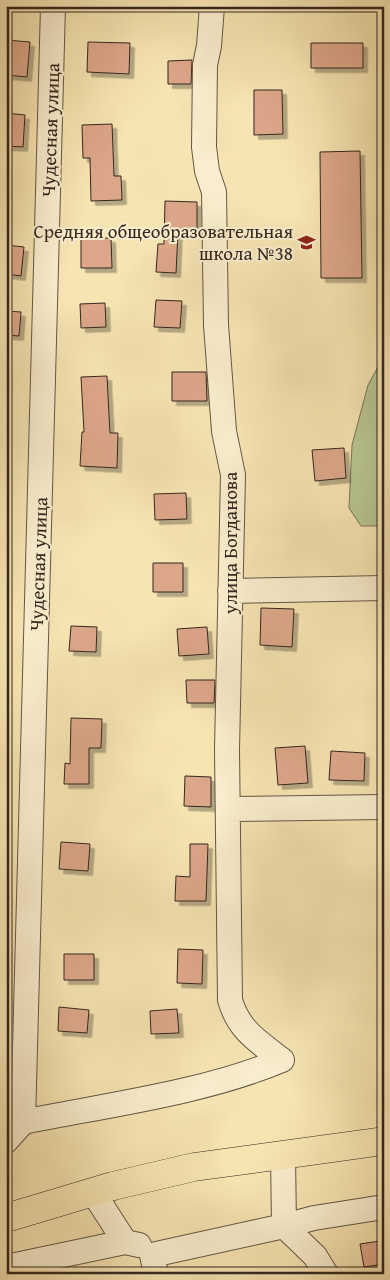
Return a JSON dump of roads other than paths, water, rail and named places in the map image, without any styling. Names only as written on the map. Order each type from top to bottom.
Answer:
[{"type":"main road","points":[[6,1218],[94,1192],[194,1167],[384,1141]]},
{"type":"street","name":"Чудесная улица","points":[[23,1122],[53,6]]},
{"type":"street","name":"улица Богданова","points":[[23,1122],[217,1082],[255,1071],[282,1060],[242,1028],[234,1014],[230,1000],[228,809],[232,475],[224,431],[216,325],[214,192],[207,171],[204,147],[205,65],[209,46],[212,6]]},
{"type":"street","points":[[230,591],[384,588]]},
{"type":"street","points":[[228,809],[384,807]]},
{"type":"street","points":[[6,1140],[23,1122]]},
{"type":"street","points":[[283,1154],[284,1226],[315,1256],[326,1274]]},
{"type":"street","points":[[94,1192],[126,1242]]},
{"type":"street","points":[[6,1267],[126,1242],[141,1245],[154,1265],[314,1218],[384,1207]]},
{"type":"place","name":"Средняя общеобразовательная школа №38","points":[[307,242]]}]
